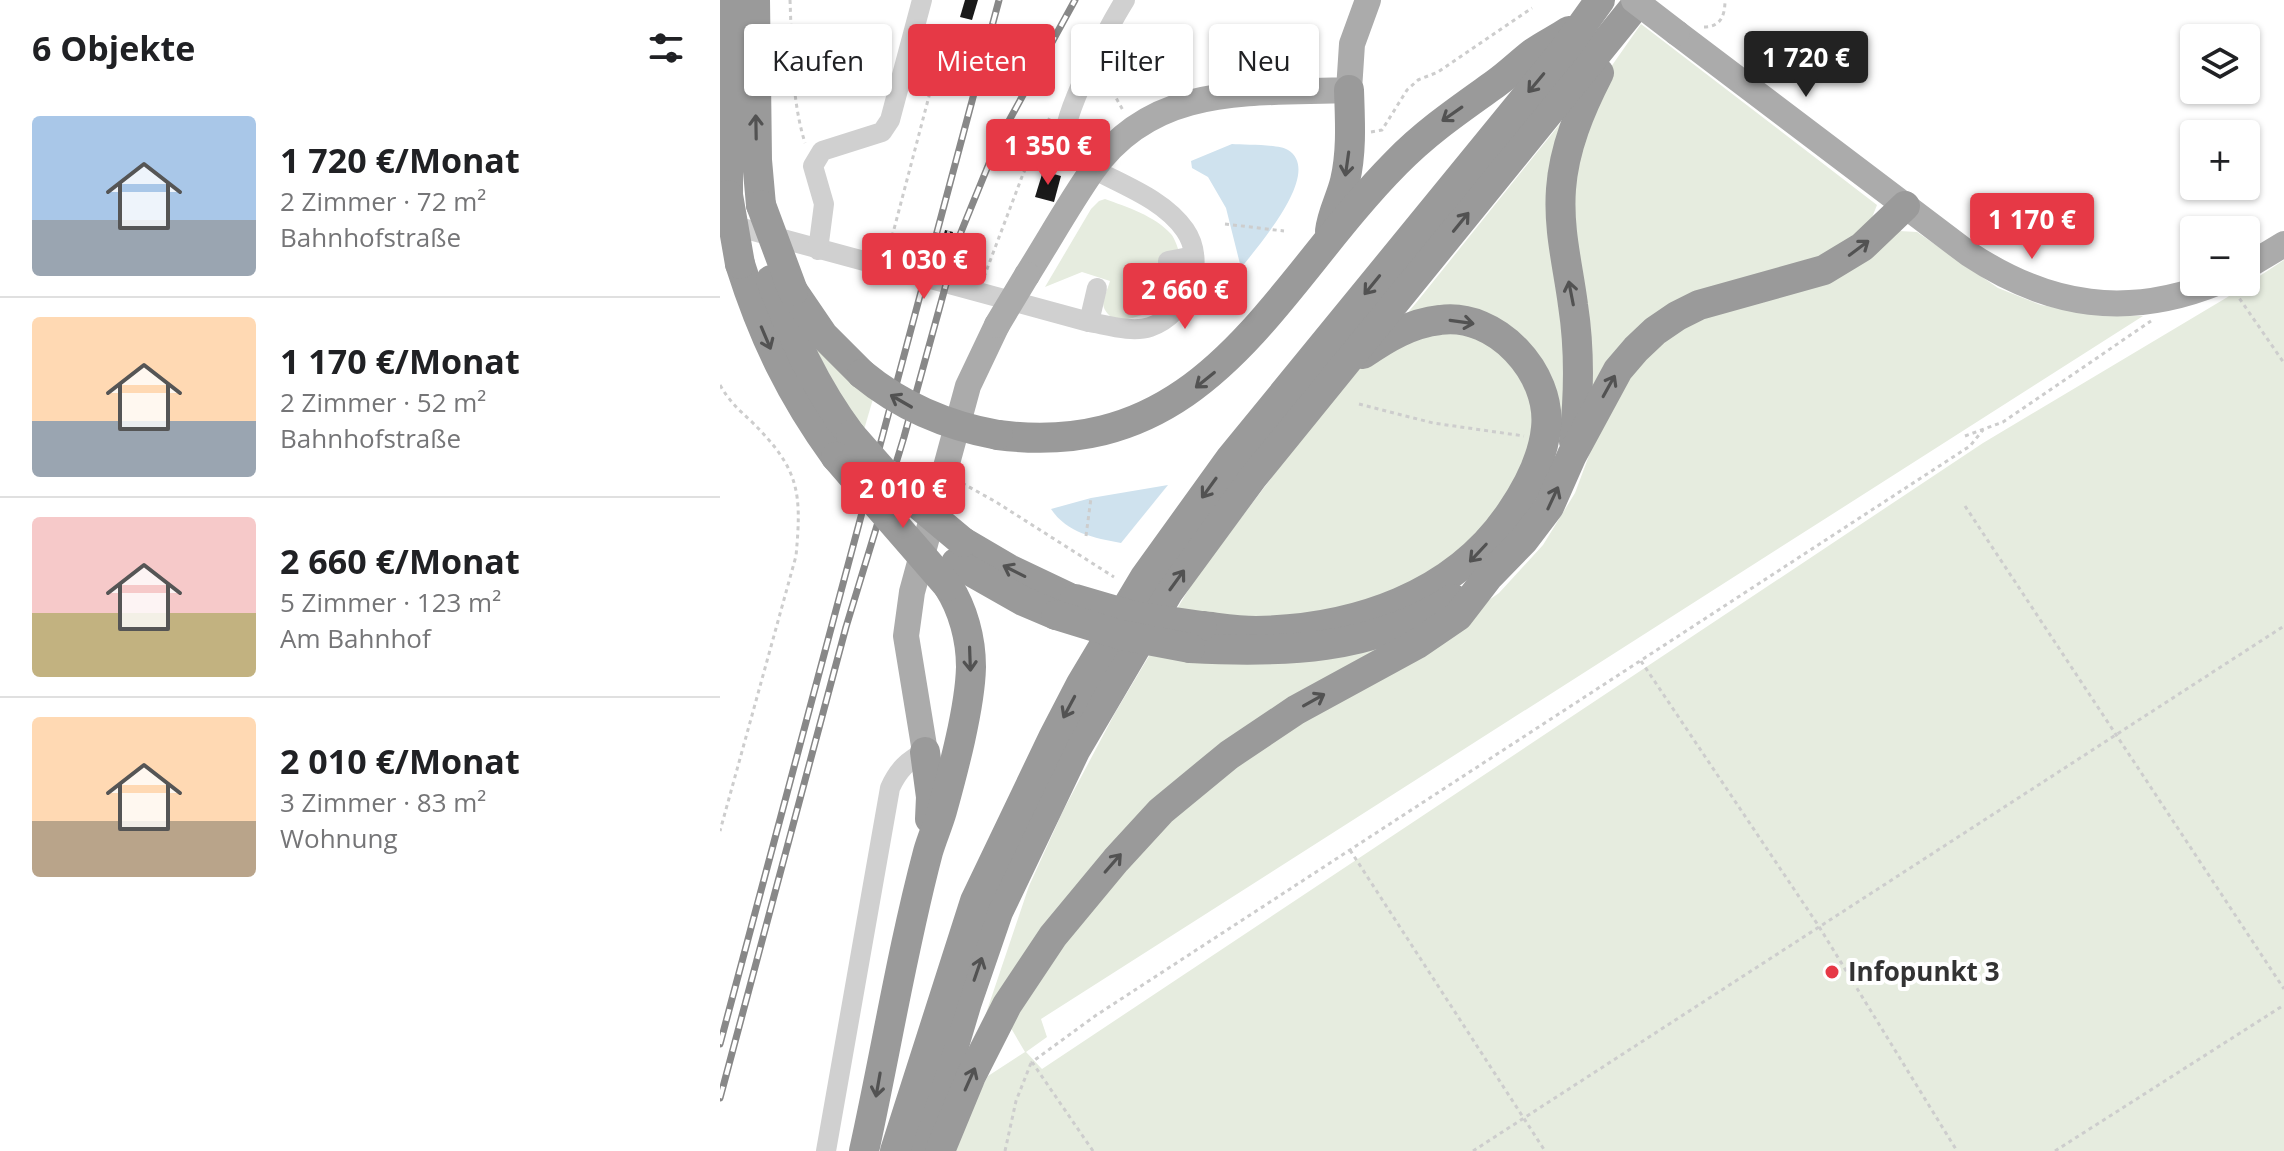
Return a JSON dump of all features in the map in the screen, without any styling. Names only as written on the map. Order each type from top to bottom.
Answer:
[{"type":"highway","points":[[728,0],[724,209],[740,264],[777,364],[808,419],[895,485],[956,563],[958,604],[966,629],[970,677],[942,812],[929,849],[889,1019],[864,1151]]},
{"type":"highway","points":[[755,0],[757,160],[761,205],[782,285],[805,363],[828,405],[844,446],[901,529],[1023,601],[1062,606],[1121,635],[1196,637],[1256,631],[1312,625],[1391,607],[1432,588],[1469,562],[1501,527],[1525,491],[1543,439],[1546,426],[1542,395],[1532,370],[1511,344],[1477,324],[1443,319],[1412,326],[1383,340],[1341,369]]},
{"type":"highway","points":[[923,1151],[967,1002],[998,912],[1075,751],[1169,591],[1252,478],[1633,7]]},
{"type":"highway","points":[[1572,455],[1579,379],[1574,307],[1562,248],[1561,187],[1570,141],[1583,102],[1633,7]]},
{"type":"highway","points":[[782,285],[847,362],[895,397],[930,416],[998,435],[1050,437],[1098,431],[1123,424],[1192,390],[1233,356],[1287,293],[1329,237],[1434,126],[1592,11]]},
{"type":"highway","points":[[895,1151],[975,901],[1060,724],[1145,577],[1230,459],[1592,11]]},
{"type":"highway","points":[[1329,237],[1331,219],[1347,169],[1351,132],[1349,90]]},
{"type":"highway","points":[[940,1151],[971,1076],[1007,1005],[1053,936],[1161,811],[1229,755],[1296,710],[1417,644],[1458,616],[1549,507],[1572,455],[1618,370],[1655,331],[1699,305],[1804,277],[1843,261],[1887,226],[1905,206]]},
{"type":"highway","points":[[1196,637],[1270,651],[1310,649],[1355,640],[1401,626],[1488,577]]},
{"type":"highway","points":[[925,752],[931,797],[929,849]]},
{"type":"main road","points":[[925,752],[906,636],[912,592],[968,386],[997,325],[1093,169],[1131,129],[1179,104],[1242,94],[1349,90],[1352,44],[1368,0]]},
{"type":"main road","points":[[1633,7],[1686,29],[1905,206],[1992,269],[2044,292],[2109,305],[2167,300],[2180,296]]},
{"type":"main road","points":[[2260,259],[2284,244]]},
{"type":"street","points":[[818,250],[824,204],[813,166],[822,151],[882,132],[890,120],[922,0]]},
{"type":"street","points":[[1113,24],[1125,0]]},
{"type":"street","points":[[724,209],[818,250],[1089,322],[1124,328],[1149,328],[1169,316],[1185,298],[1192,284],[1194,256],[1187,232],[1165,208],[1093,169],[1065,142],[1064,127],[1076,96]]},
{"type":"street","points":[[1168,261],[1194,256]]},
{"type":"street","points":[[1192,284],[1223,296]]},
{"type":"street","points":[[1089,322],[1097,288]]},
{"type":"street","points":[[826,1151],[890,788],[910,759],[925,752]]},
{"type":"path","points":[[790,0],[799,123],[813,166]]},
{"type":"path","points":[[1686,29],[1718,23],[1724,15],[1725,0]]},
{"type":"path","points":[[1374,132],[1382,130],[1407,90],[1418,80],[1438,72],[1532,8]]},
{"type":"path","points":[[886,259],[929,96]]},
{"type":"path","points":[[1115,96],[1126,115]]},
{"type":"path","points":[[981,284],[1023,174],[1055,106]]},
{"type":"path","points":[[1225,224],[1284,231]]},
{"type":"path","points":[[938,273],[949,230]]},
{"type":"path","points":[[2239,296],[2284,363]]},
{"type":"path","points":[[1965,436],[2003,422],[2155,318],[2167,300]]},
{"type":"path","points":[[720,385],[730,403],[775,449],[793,476],[800,512],[796,556],[720,831]]},
{"type":"path","points":[[1359,404],[1433,423],[1543,439]]},
{"type":"path","points":[[1005,1151],[1016,1101],[1032,1062],[1095,1016],[1970,446],[1983,430]]},
{"type":"path","points":[[943,477],[973,488],[1114,577]]},
{"type":"path","points":[[1086,536],[1091,498]]},
{"type":"path","points":[[1965,506],[2284,989]]},
{"type":"path","points":[[1473,1151],[2284,626]]},
{"type":"path","points":[[1641,661],[1818,925],[1957,1151]]},
{"type":"path","points":[[1350,850],[1545,1151]]},
{"type":"path","points":[[2055,1151],[2284,1005]]},
{"type":"path","points":[[1032,1062],[1093,1151]]},
{"type":"shaded area","points":[[1641,24],[1877,205],[1867,230],[1833,256],[1704,293],[1559,438],[1494,524],[1381,651],[1190,778],[972,1055],[1029,886],[1063,811],[1115,713],[1196,577],[1311,426],[1416,303],[1563,120],[1606,74]]},
{"type":"shaded area","points":[[1105,199],[1157,222],[1171,234],[1181,257],[1183,272],[1175,295],[1166,303],[1142,315],[1116,321],[1103,303],[1110,281],[1082,272],[1045,287],[1091,209]]},
{"type":"shaded area","points":[[1899,231],[1917,232],[1998,288],[2041,305],[2096,315],[2143,316],[1041,1019],[1047,1037],[1026,1052],[1042,1069],[1983,443],[2229,296],[2260,296],[2260,276],[2284,260],[2284,1151],[948,1151],[988,1076],[1025,1052],[1008,1023],[1049,954],[1197,791],[1438,636],[1499,593],[1543,545],[1575,493],[1597,434],[1623,378],[1664,337]]},
{"type":"shaded area","points":[[789,300],[873,399],[863,433],[858,427]]},
{"type":"water","points":[[1232,144],[1284,148],[1297,161],[1298,175],[1284,209],[1241,268],[1226,208],[1208,177],[1192,168],[1191,161]]},
{"type":"water","points":[[1168,485],[1121,543],[1073,529],[1051,509],[1091,498]]},
{"type":"building","points":[[965,0],[978,0],[972,20],[960,17]]},
{"type":"building","points":[[1043,171],[1061,176],[1054,202],[1035,197]]},
{"type":"building","points":[[945,230],[953,232],[944,266],[936,264]]},
{"type":"railway","points":[[720,1044],[999,0]]},
{"type":"railway","points":[[720,1098],[846,627],[904,437],[959,237],[999,139],[1075,0]]},
{"type":"place","name":"Infopunkt 3","points":[[1832,972]]}]
